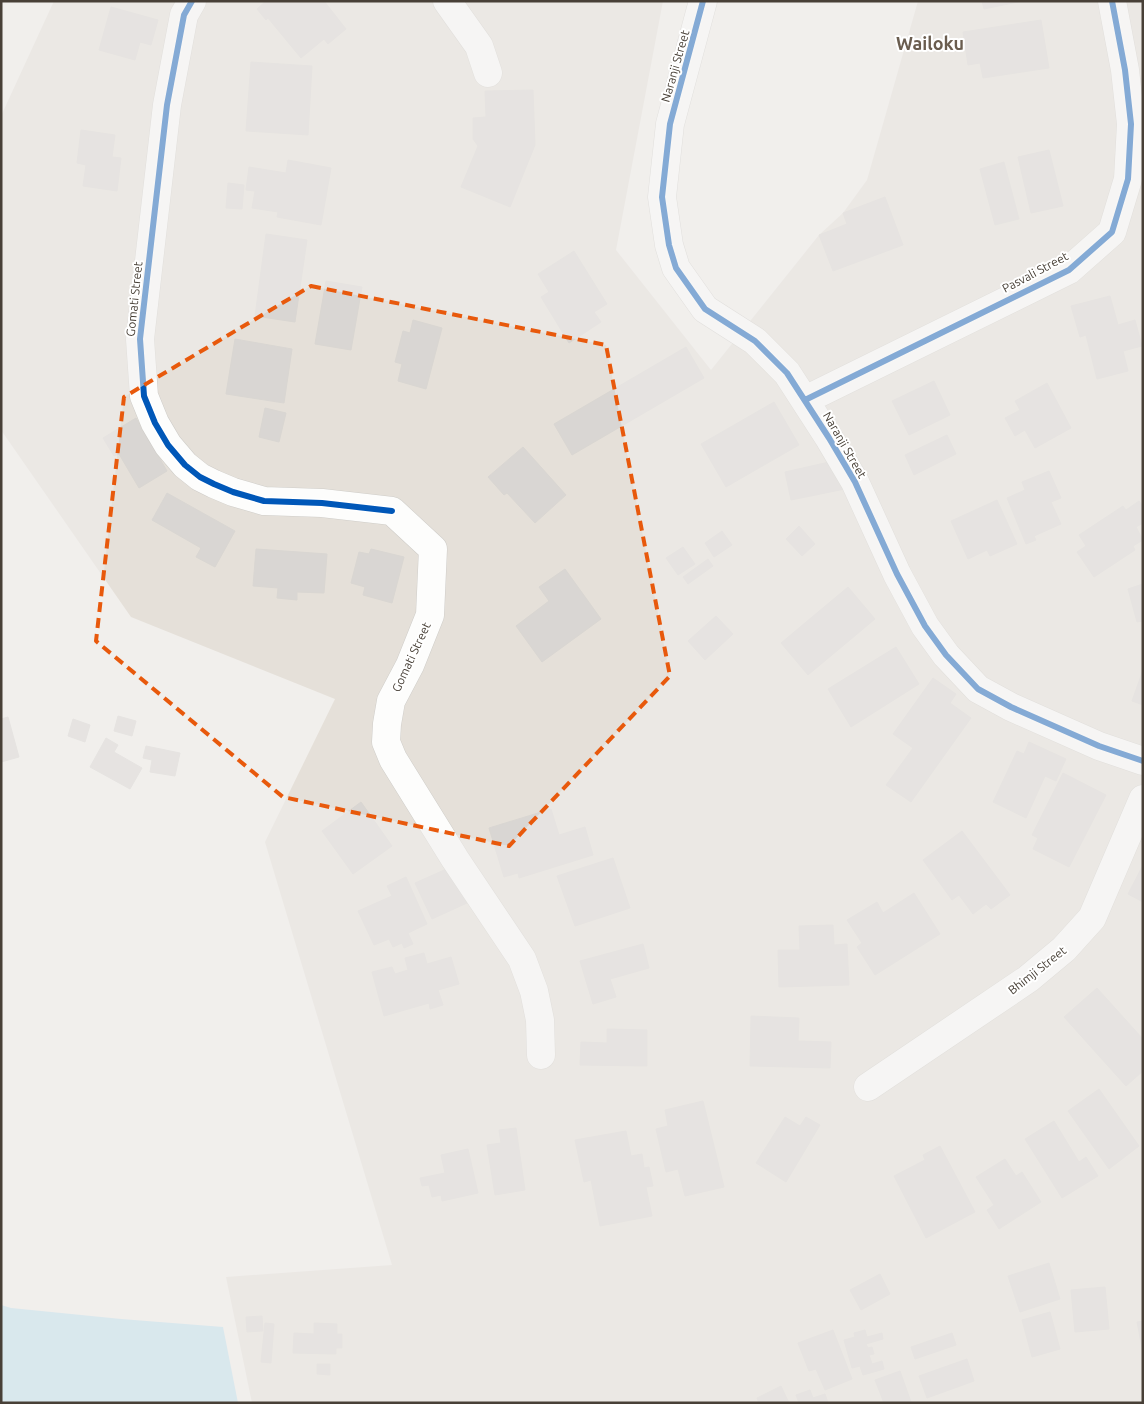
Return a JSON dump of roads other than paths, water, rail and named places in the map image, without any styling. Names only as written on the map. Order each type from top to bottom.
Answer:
[{"type":"street","name":"Gomati Street","points":[[192,1],[184,15],[168,105],[140,339],[144,396],[155,423],[168,445],[185,465],[200,477],[233,492],[264,501],[322,503],[392,511],[433,549],[430,615],[410,665],[391,701],[386,724],[386,742],[393,759],[455,859],[522,959],[534,992],[540,1020],[541,1055]]},
{"type":"street","points":[[448,1],[479,46],[488,73]]},
{"type":"street","name":"Naranji Street","points":[[704,1],[670,124],[662,197],[669,245],[676,268],[705,310],[755,341],[788,373],[855,482],[897,574],[925,626],[946,655],[978,689],[1051,726],[1143,762]]},
{"type":"street","name":"Pasvali Street","points":[[806,400],[1069,270],[1112,232],[1128,179],[1131,124],[1125,70],[1112,1]]},
{"type":"street","name":"Bhimji Street","points":[[868,1087],[1028,979],[1064,949],[1092,918],[1143,799]]},
{"type":"water","points":[[1,1305],[11,1308],[121,1319],[223,1327],[238,1403],[1,1403]]},
{"type":"district","name":"Wailoku","points":[[930,43]]}]
